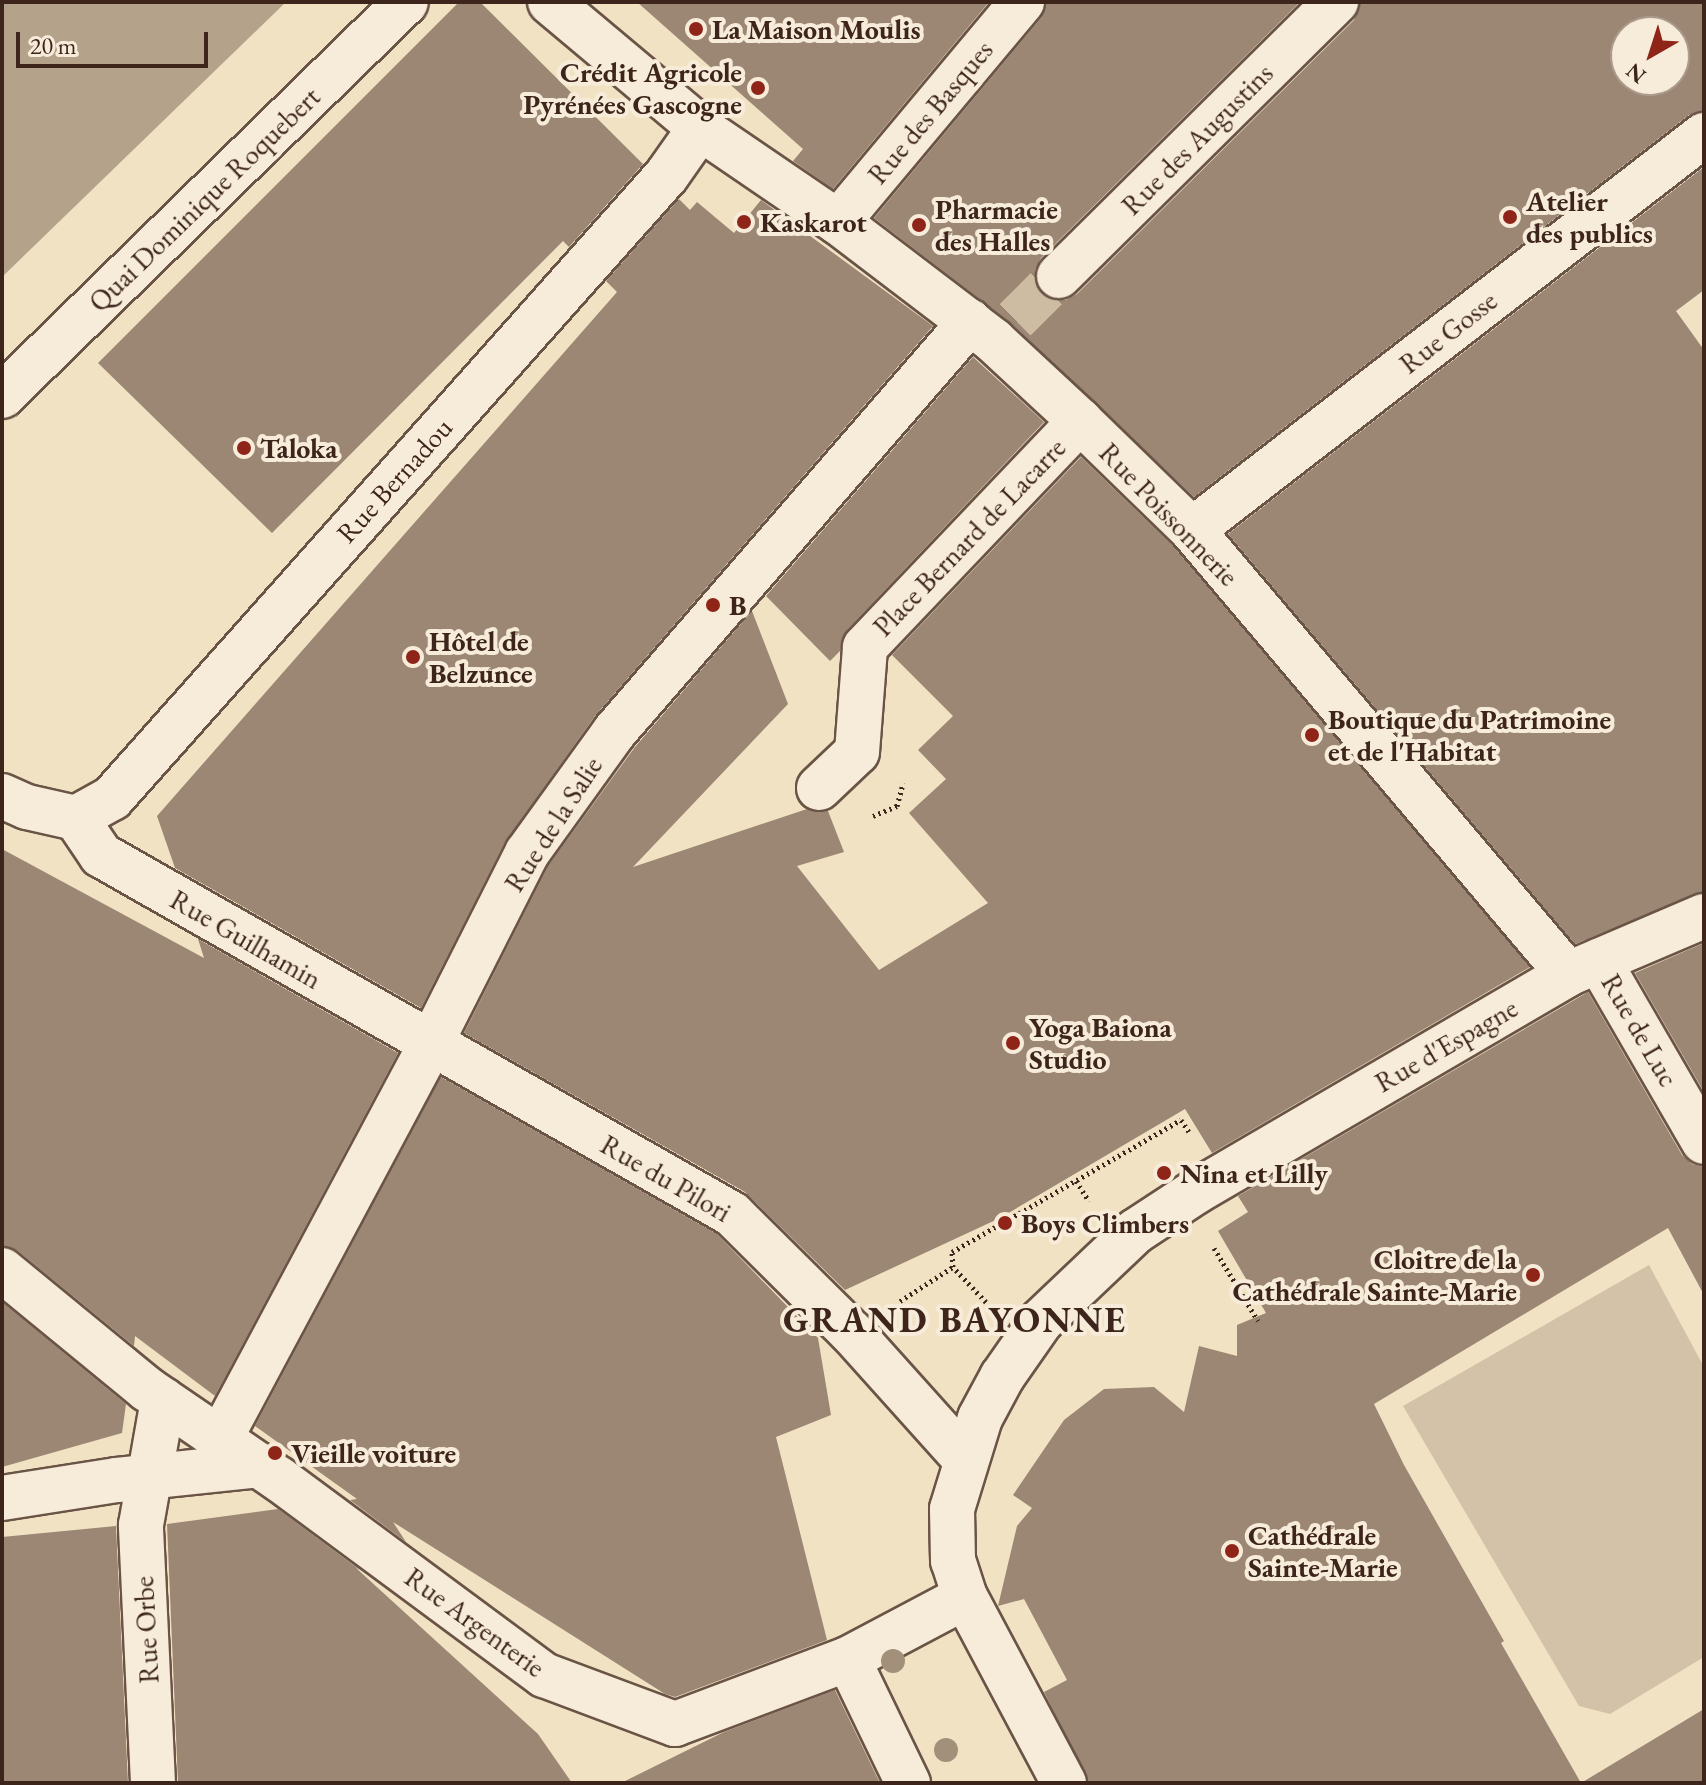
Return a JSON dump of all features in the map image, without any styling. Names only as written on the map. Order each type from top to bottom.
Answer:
[{"type":"street","name":"Quai Dominique Roquebert","points":[[2,396],[406,2]]},
{"type":"street","name":"Rue Poissonnerie","points":[[550,2],[700,128],[993,328],[1080,421],[1192,530],[1584,967]]},
{"type":"street","name":"Rue des Basques","points":[[838,222],[1022,2]]},
{"type":"street","name":"Rue des Augustins","points":[[1059,276],[1336,2]]},
{"type":"street","name":"Rue Bernadou","points":[[76,818],[112,798],[667,175],[700,128]]},
{"type":"street","name":"Rue Gosse","points":[[1192,530],[1704,135]]},
{"type":"street","name":"Rue de la Salie","points":[[220,1439],[430,1045],[527,853],[615,731],[993,328]]},
{"type":"street","name":"Place Bernard de Lacarre","points":[[819,788],[873,752],[865,647],[1080,421]]},
{"type":"street","points":[[2,796],[27,807],[76,818]]},
{"type":"street","name":"Rue Guilhamin","points":[[76,818],[101,855],[430,1045]]},
{"type":"street","name":"Rue d'Espagne","points":[[1064,1783],[965,1597],[953,1561],[952,1509],[980,1418],[1002,1377],[1041,1321],[1136,1231],[1191,1195],[1584,967],[1704,916]]},
{"type":"street","name":"Rue de Luc","points":[[1584,967],[1704,1142]]},
{"type":"street","name":"Rue du Pilori","points":[[430,1045],[732,1214],[851,1332],[966,1460]]},
{"type":"street","name":"Rue Argenterie","points":[[2,1270],[163,1400],[259,1465],[544,1675],[675,1724],[848,1659],[965,1597]]},
{"type":"street","name":"Rue Orbe","points":[[153,1783],[141,1525],[163,1400]]},
{"type":"street","points":[[2,1498],[259,1465]]},
{"type":"street","points":[[848,1659],[908,1783]]},
{"type":"path","points":[[953,1267],[952,1252],[1181,1120],[1190,1134]]},
{"type":"path","points":[[1076,1181],[1094,1209]]},
{"type":"path","points":[[1191,1195],[1258,1321]]},
{"type":"shaded area","points":[[2,2],[286,2],[2,277]]},
{"type":"shaded area","points":[[1649,1265],[1704,1367],[1704,1657],[1610,1714],[1579,1706],[1403,1406]]},
{"type":"building","points":[[459,2],[480,2],[643,164],[569,247],[563,241],[272,533],[98,363]]},
{"type":"building","points":[[637,2],[989,2],[833,189],[793,161],[803,149]]},
{"type":"building","points":[[1046,2],[1300,2],[1041,258],[1035,270],[1035,283],[1042,294],[1053,300],[1066,300],[1077,294],[1354,20],[1360,2],[1704,2],[1704,111],[1689,115],[1194,497],[1011,323],[874,218],[1041,18]]},
{"type":"building","points":[[1704,167],[1704,290],[1676,311],[1704,350],[1704,892],[1575,944],[1228,534]]},
{"type":"building","points":[[679,199],[690,210],[697,202],[734,233],[761,200],[933,326],[595,716],[505,842],[421,1008],[175,868],[157,816],[617,292],[606,281]]},
{"type":"building","points":[[973,357],[1044,422],[847,630],[840,651],[830,661],[766,596]]},
{"type":"building","points":[[1081,457],[1174,547],[1530,967],[1212,1153],[1185,1109],[1000,1218],[845,1290],[745,1192],[464,1033],[548,866],[635,747],[752,611],[788,704],[633,867],[807,809],[828,811],[844,852],[797,866],[879,970],[988,903],[909,813],[946,779],[918,750],[953,716],[892,655]]},
{"type":"building","points":[[2,849],[204,958],[198,939],[398,1053],[215,1396],[135,1336],[134,1346],[18,1251],[2,1246]]},
{"type":"building","points":[[1704,943],[1704,1092],[1635,973]]},
{"type":"building","points":[[1588,992],[1682,1155],[1692,1164],[1704,1167],[1704,1295],[1668,1228],[1374,1404],[1404,1465],[1504,1641],[1501,1643],[1581,1783],[1089,1783],[1044,1692],[1067,1680],[1024,1599],[998,1606],[1017,1526],[1032,1508],[1013,1495],[1064,1420],[1104,1389],[1154,1387],[1184,1412],[1199,1346],[1237,1356],[1237,1325],[1266,1313],[1218,1231],[1248,1212],[1238,1196]]},
{"type":"building","points":[[441,1077],[717,1234],[818,1338],[831,1415],[776,1437],[827,1640],[675,1697],[665,1694],[393,1522],[406,1542],[350,1500],[357,1499],[255,1426]]},
{"type":"building","points":[[2,1302],[126,1404],[122,1433],[2,1467]]},
{"type":"building","points":[[278,1509],[360,1570],[356,1568],[538,1734],[572,1783],[178,1783],[167,1524]]},
{"type":"building","points":[[116,1526],[128,1783],[2,1783],[2,1537]]},
{"type":"building","points":[[835,1690],[880,1783],[621,1783],[724,1732]]},
{"type":"building","points":[[1704,1709],[1704,1783],[1581,1783]]},
{"type":"tunnel","points":[[1015,320],[1059,276]]},
{"type":"place","name":"La Maison Moulis","points":[[696,29]]},
{"type":"place","name":"Crédit Agricole Pyrénées Gascogne","points":[[758,88]]},
{"type":"place","name":"Atelier des publics","points":[[1510,217]]},
{"type":"place","name":"Kaskarot","points":[[744,222]]},
{"type":"place","name":"Pharmacie des Halles","points":[[919,225]]},
{"type":"place","name":"Taloka","points":[[244,448]]},
{"type":"place","name":"B","points":[[713,605]]},
{"type":"place","name":"Hôtel de Belzunce","points":[[413,657]]},
{"type":"place","name":"Boutique du Patrimoine et de l'Habitat","points":[[1312,735]]},
{"type":"place","name":"Yoga Baiona Studio","points":[[1013,1043]]},
{"type":"place","name":"Nina et Lilly","points":[[1164,1173]]},
{"type":"place","name":"Boys Climbers","points":[[1005,1223]]},
{"type":"place","name":"Cloitre de la Cathédrale Sainte-Marie","points":[[1533,1275]]},
{"type":"place","name":"Vieille voiture","points":[[275,1453]]},
{"type":"place","name":"Cathédrale Sainte-Marie","points":[[1232,1551]]},
{"type":"district","name":"GRAND BAYONNE","points":[[955,1320]]}]
